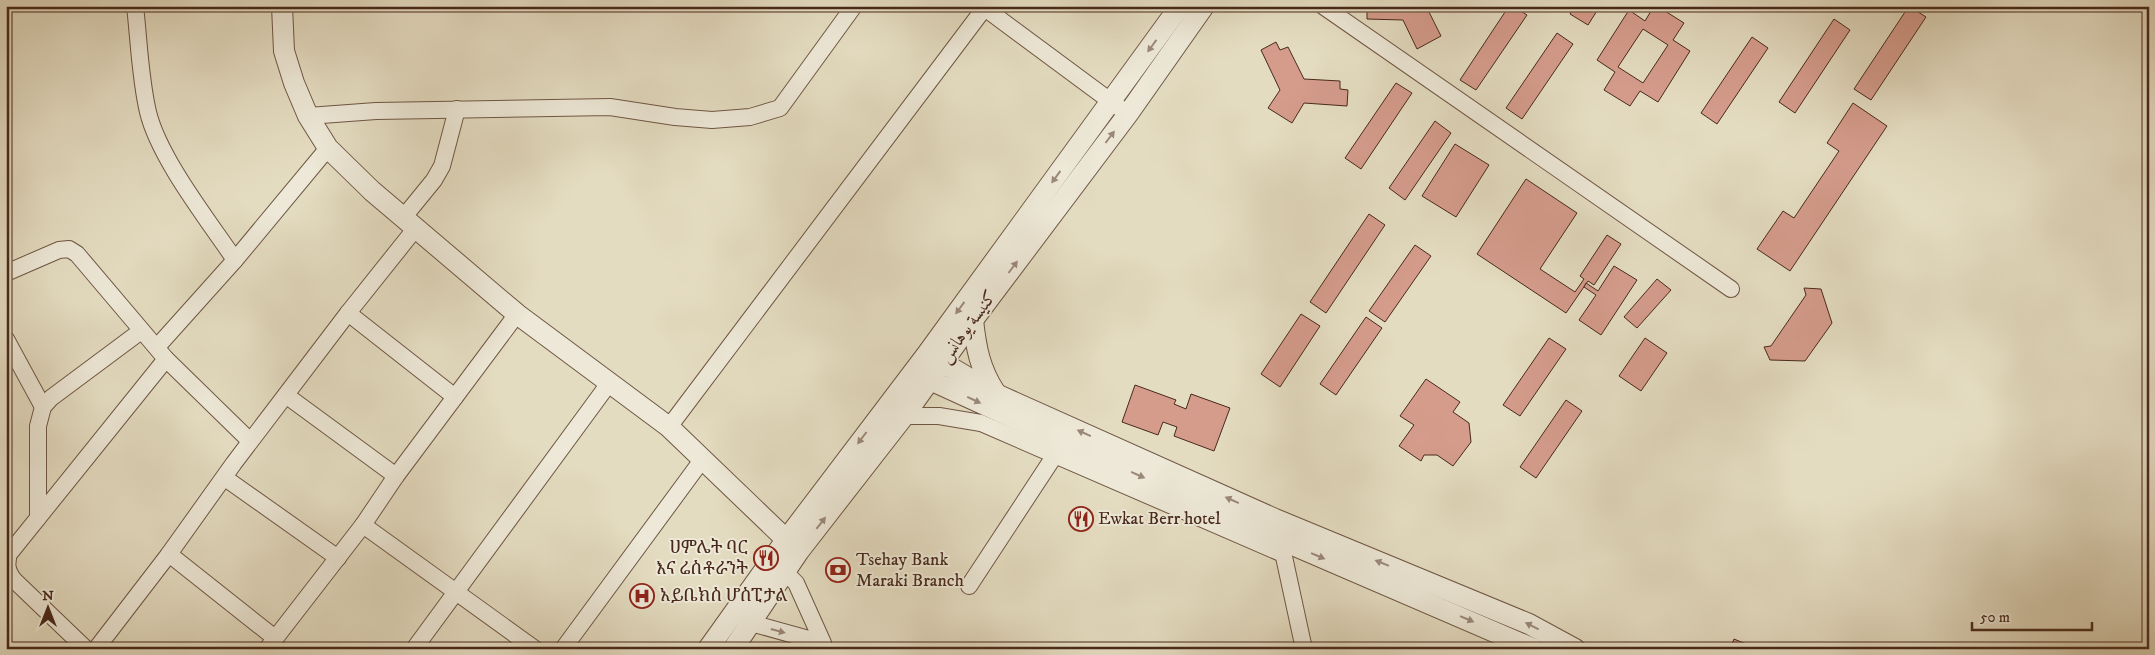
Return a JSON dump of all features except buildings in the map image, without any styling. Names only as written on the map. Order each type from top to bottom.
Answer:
[{"type":"street","points":[[135,6],[148,113],[157,137],[179,176],[235,260]]},
{"type":"street","points":[[282,6],[284,51],[294,83],[308,116],[328,148],[372,191],[517,314],[669,427],[792,545]]},
{"type":"street","points":[[308,116],[376,111],[610,107],[675,118],[712,120],[750,117],[780,108],[854,6]]},
{"type":"street","points":[[733,649],[751,623],[777,568],[792,545],[928,367],[1111,102],[1180,6]]},
{"type":"street","name":"كنيسة يوهانس","points":[[792,545],[904,416],[928,367],[973,320],[1128,114],[1204,6]]},
{"type":"street","points":[[1323,6],[1731,289]]},
{"type":"street","points":[[669,427],[984,7],[1128,114]]},
{"type":"street","points":[[96,649],[169,554],[250,441],[348,312],[409,223],[442,166],[457,109]]},
{"type":"street","points":[[86,649],[8,573],[7,562],[9,554],[161,353],[328,148]]},
{"type":"street","points":[[6,273],[58,250],[69,249],[77,254],[161,353],[250,441]]},
{"type":"street","points":[[348,312],[455,397]]},
{"type":"street","points":[[169,554],[271,644],[364,525],[396,476],[517,314]]},
{"type":"street","points":[[973,320],[976,348],[981,367],[996,394]]},
{"type":"street","points":[[38,518],[38,426],[43,407],[51,398],[141,330]]},
{"type":"street","points":[[6,339],[43,407]]},
{"type":"street","points":[[928,367],[996,394],[1275,519],[1529,624],[1575,649]]},
{"type":"street","points":[[928,367],[1282,547]]},
{"type":"street","points":[[414,649],[610,382]]},
{"type":"street","points":[[286,396],[396,476]]},
{"type":"street","points":[[904,416],[939,416],[981,423],[1055,455],[1534,649]]},
{"type":"street","points":[[969,586],[1055,455]]},
{"type":"street","points":[[563,649],[702,460]]},
{"type":"street","points":[[225,478],[338,558]]},
{"type":"street","points":[[1275,519],[1304,649]]},
{"type":"street","points":[[364,525],[535,649]]},
{"type":"street","points":[[708,649],[734,611],[777,568]]},
{"type":"street","points":[[777,568],[796,583],[827,647]]},
{"type":"street","points":[[734,611],[751,623],[827,647]]},
{"type":"place","name":"Ewkat Berr hotel","points":[[1081,519]]},
{"type":"place","name":"ሀምሌት ባር እና ሬስቶራንት","points":[[766,558]]},
{"type":"place","name":"Tsehay Bank Maraki Branch","points":[[838,570]]},
{"type":"place","name":"አይቤክስ ሆስፒታል","points":[[642,596]]}]
